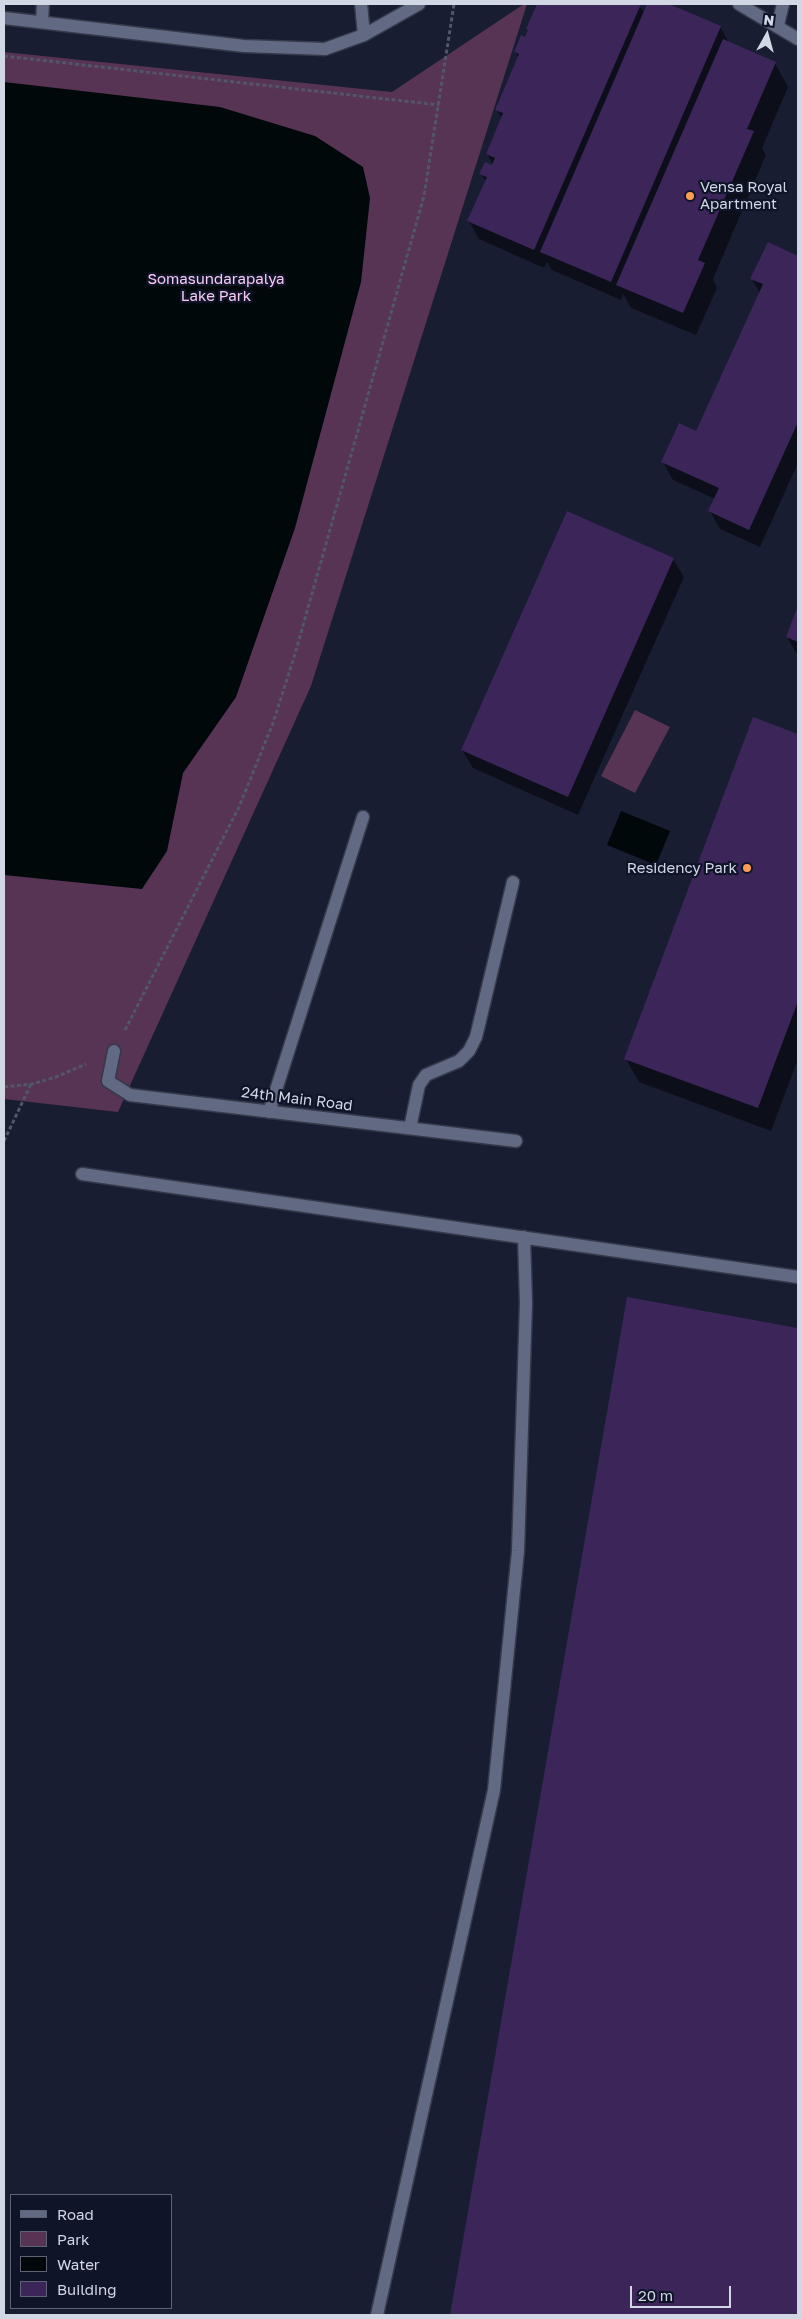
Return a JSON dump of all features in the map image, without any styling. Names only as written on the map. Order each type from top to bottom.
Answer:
[{"type":"street","points":[[42,22],[43,4]]},
{"type":"street","points":[[361,4],[364,35]]},
{"type":"street","points":[[4,18],[244,46],[325,48],[364,35],[419,4]]},
{"type":"street","points":[[739,4],[798,39]]},
{"type":"street","points":[[778,26],[783,4]]},
{"type":"street","points":[[269,1112],[363,817]]},
{"type":"street","points":[[410,1128],[419,1085],[426,1075],[459,1061],[469,1051],[476,1037],[513,882]]},
{"type":"street","name":"24th Main Road","points":[[114,1051],[108,1081],[130,1095],[516,1141]]},
{"type":"street","points":[[82,1174],[798,1277]]},
{"type":"street","points":[[377,2315],[494,1790],[518,1551],[526,1303],[524,1237]]},
{"type":"path","points":[[4,1087],[32,1084],[56,1077],[114,1051],[239,807],[273,723],[297,644],[424,196],[454,4]]},
{"type":"path","points":[[4,56],[439,105]]},
{"type":"path","points":[[4,1141],[32,1084]]},
{"type":"green space","name":"Somasundarapalya Lake Park","points":[[524,4],[527,4],[311,686],[118,1112],[4,1099],[4,52],[392,92]]},
{"type":"green space","points":[[635,710],[670,727],[635,793],[601,776]]},
{"type":"water","name":"Somasundarapalya Lake Park","points":[[4,82],[220,107],[315,136],[363,167],[370,198],[361,282],[295,528],[236,697],[183,773],[167,851],[142,889],[4,875]]},
{"type":"water","points":[[621,811],[670,831],[656,865],[607,845]]},
{"type":"building","points":[[537,4],[641,4],[534,250],[467,221],[487,177],[479,174],[485,162],[492,165],[495,158],[486,154],[503,113],[495,110],[519,54],[514,52],[521,35],[525,37],[528,30],[526,29]]},
{"type":"building","points":[[647,4],[669,4],[721,26],[611,282],[540,252]]},
{"type":"building","name":"Vensa Royal Apartment","points":[[723,39],[776,62],[747,129],[754,131],[698,260],[705,263],[683,313],[616,285]]},
{"type":"building","points":[[768,242],[798,256],[798,422],[749,530],[708,511],[719,488],[661,462],[679,423],[696,431],[763,284],[750,279]]},
{"type":"building","points":[[567,511],[674,558],[568,797],[461,750]]},
{"type":"building","points":[[798,605],[798,642],[786,637]]},
{"type":"building","name":"Residency Park","points":[[753,717],[798,734],[798,1001],[758,1108],[624,1059]]},
{"type":"building","points":[[627,1297],[798,1328],[798,2315],[450,2315]]},
{"type":"place","name":"Vensa Royal Apartment","points":[[690,196]]},
{"type":"place","name":"Residency Park","points":[[747,868]]}]
